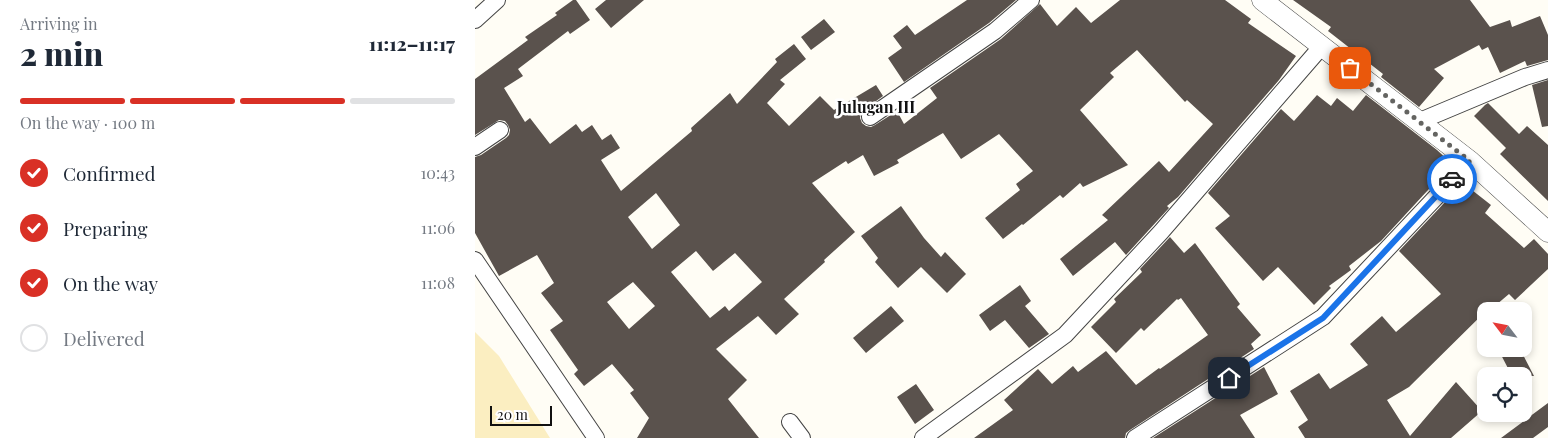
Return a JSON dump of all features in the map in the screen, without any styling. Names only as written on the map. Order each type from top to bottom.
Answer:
[{"type":"street","points":[[475,20],[497,0]]},
{"type":"street","points":[[870,117],[995,31],[1031,0]]},
{"type":"street","points":[[1262,0],[1470,161],[1548,232]]},
{"type":"street","points":[[923,438],[1065,335],[1161,232],[1322,46]]},
{"type":"street","points":[[1420,121],[1525,77],[1548,70]]},
{"type":"street","points":[[475,147],[500,130]]},
{"type":"street","points":[[1135,438],[1323,318],[1470,161]]},
{"type":"street","points":[[475,260],[595,438]]},
{"type":"street","points":[[790,422],[802,438]]},
{"type":"sand","points":[[475,332],[499,356],[550,438],[475,438]]},
{"type":"building","points":[[573,0],[576,0],[590,20],[570,34],[568,31],[518,69],[523,76],[504,88],[525,122],[530,118],[550,144],[576,124],[582,132],[592,125],[602,140],[611,134],[620,148],[601,160],[621,191],[692,131],[691,128],[730,93],[737,104],[777,62],[775,59],[794,44],[806,59],[780,80],[785,84],[767,103],[789,126],[820,96],[834,110],[876,85],[883,96],[861,112],[860,118],[862,123],[871,127],[897,111],[904,124],[937,98],[930,88],[1001,39],[1040,4],[1057,26],[1076,7],[1091,23],[1120,0],[1225,0],[1251,19],[1248,23],[1296,56],[1279,80],[1126,255],[1115,242],[1073,276],[1060,259],[1108,220],[1102,215],[1159,161],[1169,172],[1213,124],[1187,100],[1185,102],[1137,50],[1110,73],[1114,77],[1080,110],[1128,165],[1083,187],[1080,183],[1063,198],[1060,195],[1003,239],[985,218],[1020,190],[1016,184],[1033,171],[999,134],[961,159],[943,133],[897,160],[899,163],[874,176],[863,155],[848,164],[846,161],[812,183],[855,232],[784,299],[799,314],[776,335],[758,316],[716,349],[747,380],[728,399],[759,438],[637,438],[649,418],[630,393],[634,390],[612,364],[584,386],[574,374],[578,370],[550,330],[563,321],[541,293],[554,283],[537,255],[499,276],[475,233],[475,157],[506,138],[510,130],[505,121],[499,120],[475,135],[475,79],[528,40],[525,37],[557,15],[555,13]],"holes":[[[656,193],[680,225],[652,249],[628,217]],[[696,251],[713,271],[735,253],[762,282],[729,311],[725,306],[710,318],[671,272]],[[633,282],[655,306],[629,329],[607,302]]]},
{"type":"building","points":[[606,0],[644,0],[611,28],[595,9]]},
{"type":"building","points":[[967,0],[1016,0],[989,23],[904,82],[888,58],[902,48],[893,36],[907,25],[915,35]]},
{"type":"building","points":[[1293,0],[1470,0],[1490,27],[1510,20],[1512,27],[1540,16],[1548,35],[1548,60],[1527,66],[1525,61],[1500,73],[1488,47],[1482,50],[1479,45],[1434,69],[1444,78],[1419,107],[1381,77],[1383,74],[1328,31],[1331,27]]},
{"type":"building","points":[[824,19],[835,32],[811,50],[801,37]]},
{"type":"building","points":[[1548,80],[1548,126],[1542,127],[1532,85]]},
{"type":"building","points":[[1317,95],[1331,106],[1337,98],[1353,111],[1366,95],[1437,150],[1452,164],[1381,241],[1349,266],[1351,270],[1329,286],[1331,288],[1314,305],[1278,267],[1263,281],[1215,228],[1230,216],[1208,193],[1281,109],[1294,121]]},
{"type":"building","points":[[1488,103],[1519,134],[1527,126],[1548,145],[1548,201],[1500,154],[1506,148],[1474,116]]},
{"type":"building","points":[[1463,183],[1491,205],[1485,213],[1524,248],[1534,239],[1548,254],[1548,269],[1515,300],[1509,294],[1500,302],[1477,302],[1477,320],[1409,387],[1387,400],[1410,436],[1456,382],[1477,405],[1477,415],[1451,438],[1305,438],[1298,427],[1308,420],[1290,391],[1319,373],[1330,389],[1368,365],[1350,344],[1382,316],[1396,332],[1441,294],[1399,251]]},
{"type":"building","points":[[901,206],[924,238],[941,257],[945,252],[966,274],[947,293],[921,267],[898,288],[875,262],[878,258],[861,236]]},
{"type":"building","points":[[1170,237],[1184,253],[1195,243],[1240,304],[1237,307],[1261,335],[1251,344],[1254,349],[1130,430],[1126,433],[1125,438],[974,438],[1013,410],[1004,400],[1038,369],[1052,384],[1073,366],[1078,372],[1106,351],[1136,385],[1208,335],[1181,298],[1177,299],[1144,331],[1141,328],[1116,353],[1091,327],[1116,302],[1114,299],[1142,272],[1140,269]]},
{"type":"building","points":[[1020,285],[1031,301],[1025,306],[1049,334],[1029,348],[1005,320],[990,331],[979,315]]},
{"type":"building","points":[[891,306],[904,321],[866,353],[853,338]]},
{"type":"building","points":[[1503,358],[1525,358],[1529,367],[1507,367]]},
{"type":"building","points":[[1264,367],[1278,394],[1240,415],[1255,438],[1153,438]]},
{"type":"building","points":[[916,384],[934,410],[915,424],[897,397]]},
{"type":"building","points":[[1548,403],[1548,427],[1533,438],[1501,438],[1522,422],[1532,422],[1532,415]]},
{"type":"way so far","points":[[1350,68],[1470,161],[1452,179]]},
{"type":"district","name":"Julugan III","points":[[876,106]]},
{"type":"route","points":[[1229,378],[1323,318],[1452,179]]}]
